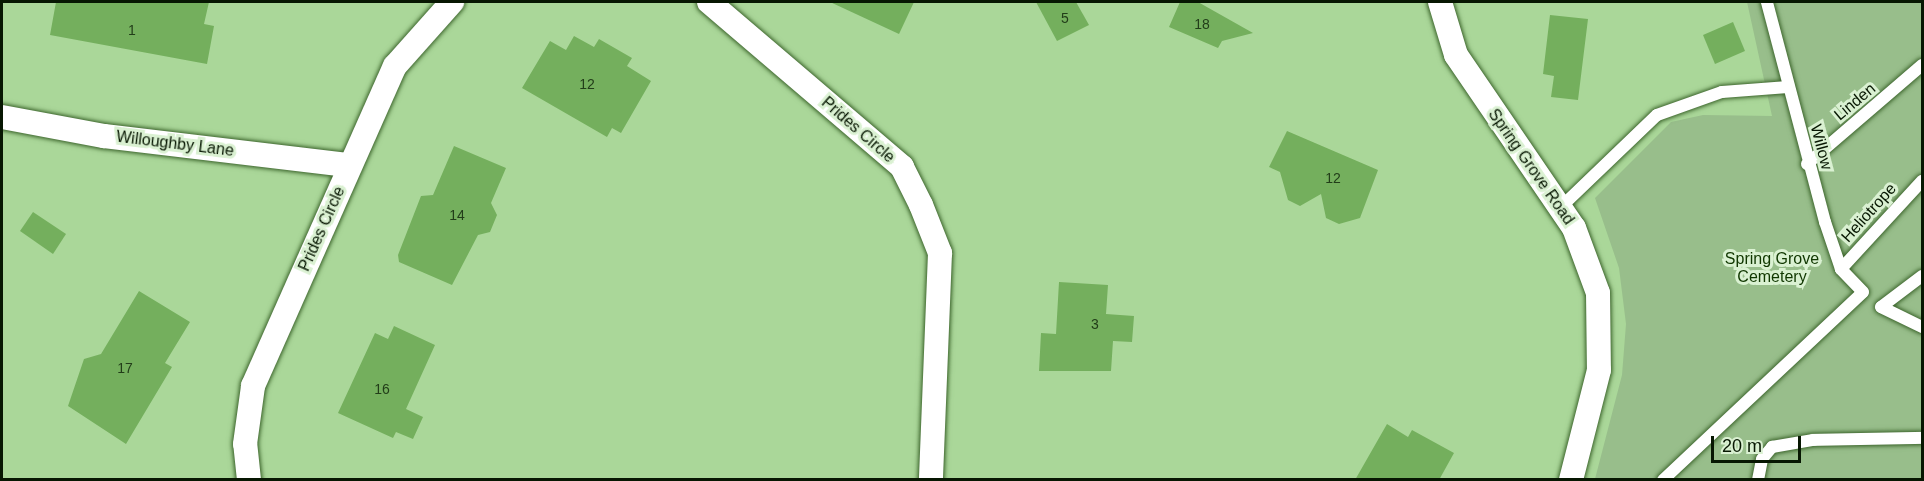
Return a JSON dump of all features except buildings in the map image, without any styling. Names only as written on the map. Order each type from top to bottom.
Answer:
[{"type":"street","name":"Prides Circle","points":[[249,480],[245,444],[253,386],[395,66],[452,2]]},
{"type":"street","name":"Prides Circle","points":[[709,2],[902,167],[921,205],[940,253],[931,480]]},
{"type":"street","name":"Spring Grove Road","points":[[1440,2],[1456,55],[1561,207],[1586,255],[1601,329],[1599,370],[1570,480]]},
{"type":"street","name":"Willoughby Lane","points":[[2,117],[104,136],[350,165]]},
{"type":"lane","name":"Willow","points":[[1663,480],[1863,292],[1841,269],[1807,164],[1767,2]]},
{"type":"lane","name":"Linden","points":[[1807,164],[1923,65]]},
{"type":"lane","points":[[1561,207],[1657,115],[1722,92],[1788,87]]},
{"type":"lane","name":"Heliotrope","points":[[1841,269],[1923,181]]},
{"type":"lane","points":[[1923,276],[1881,307],[1923,327]]},
{"type":"lane","points":[[1758,480],[1762,459],[1772,447],[1812,440],[1923,438]]},
{"type":"green space","name":"Spring Grove Cemetery","points":[[1747,2],[1922,2],[1922,479],[1595,479],[1622,375],[1626,324],[1619,268],[1595,198],[1671,122],[1703,115],[1772,116]]}]
